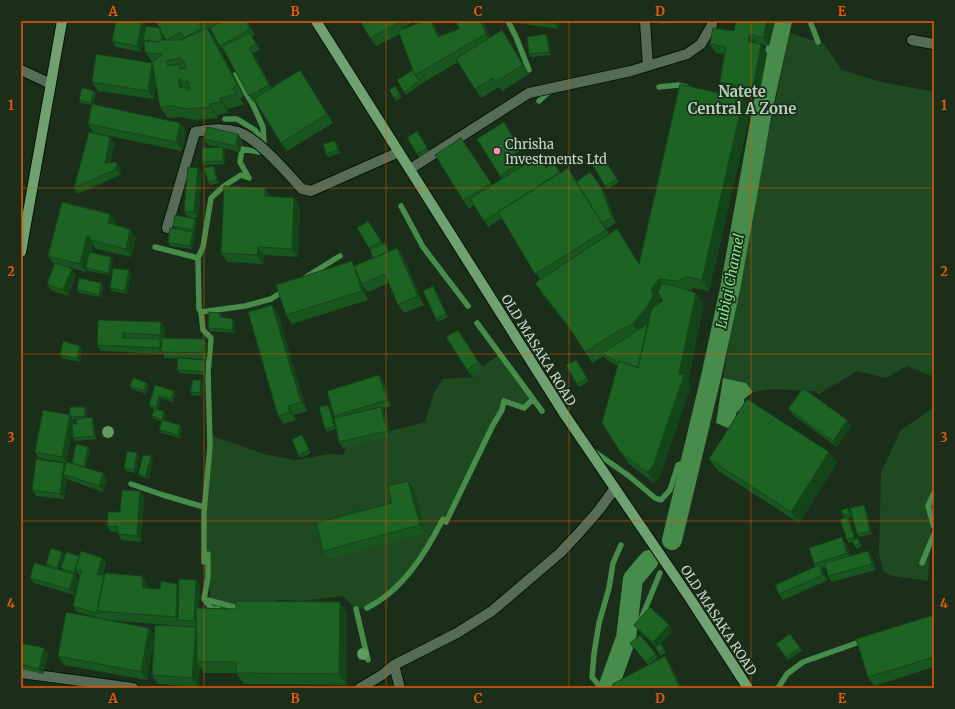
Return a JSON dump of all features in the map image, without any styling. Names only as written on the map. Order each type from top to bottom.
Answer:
[{"type":"main road","points":[[21,248],[62,21]]},
{"type":"main road","name":"OLD MASAKA ROAD","points":[[316,21],[565,415],[689,597],[748,688]]},
{"type":"street","points":[[645,21],[648,66]]},
{"type":"street","points":[[410,169],[529,93],[631,71],[687,54],[701,44],[712,25],[712,21]]},
{"type":"street","points":[[912,40],[934,44]]},
{"type":"street","points":[[21,70],[51,84]]},
{"type":"street","points":[[167,228],[195,132],[209,129],[239,132],[257,143],[302,189],[311,191],[399,152]]},
{"type":"street","points":[[360,688],[382,675],[394,665],[457,633],[492,611],[560,553],[599,510],[615,488]]},
{"type":"street","points":[[394,665],[400,688]]},
{"type":"street","points":[[21,673],[133,688]]},
{"type":"shaded area","points":[[790,33],[824,44],[842,70],[882,82],[934,92],[934,377],[907,366],[886,378],[857,371],[819,394],[815,391],[770,389],[753,392],[746,383],[723,378],[750,221]]},
{"type":"shaded area","points":[[500,354],[533,399],[524,408],[504,401],[502,410],[464,484],[417,562],[401,583],[376,604],[367,608],[356,609],[343,596],[302,601],[278,600],[261,608],[212,609],[207,555],[204,562],[204,512],[210,435],[264,454],[295,460],[330,454],[343,455],[349,441],[425,422],[434,393],[443,379],[474,377],[471,375]]},
{"type":"shaded area","points":[[723,378],[746,383],[753,392],[744,399],[744,406],[736,413],[737,422],[728,428],[716,423]]},
{"type":"shaded area","points":[[934,407],[934,496],[928,581],[893,576],[884,572],[879,555],[881,472],[901,430]]},
{"type":"building","points":[[116,21],[142,21],[137,46],[112,41]]},
{"type":"building","points":[[203,21],[199,23],[202,28],[184,38],[180,32],[166,40],[156,22]]},
{"type":"building","points":[[222,21],[246,21],[250,29],[220,46],[210,28]]},
{"type":"building","points":[[360,21],[398,21],[399,23],[370,38]]},
{"type":"building","points":[[423,21],[431,21],[438,37],[459,29],[456,21],[481,21],[486,34],[415,75],[398,31]]},
{"type":"building","points":[[539,21],[555,21],[554,23]]},
{"type":"building","points":[[736,21],[767,21],[763,38],[750,34],[748,42],[761,44],[753,88],[720,82],[726,47],[710,44],[713,28],[734,31]]},
{"type":"building","points":[[146,26],[160,28],[162,40],[158,42],[143,40]]},
{"type":"building","points":[[207,28],[237,84],[232,89],[237,94],[220,98],[221,102],[210,104],[210,107],[187,109],[172,106],[160,107],[152,62],[163,54],[145,52],[144,41],[158,42],[160,40],[181,40]],"holes":[[[181,58],[182,62],[184,61],[186,68],[180,69],[179,64],[168,66],[166,61]],[[180,78],[181,82],[188,81],[190,89],[186,90],[185,87],[180,88],[178,79]]]},
{"type":"building","points":[[502,30],[523,65],[496,82],[493,78],[475,89],[456,59]]},
{"type":"building","points":[[250,33],[256,44],[249,48],[269,85],[249,96],[222,47]]},
{"type":"building","points":[[546,34],[549,52],[529,54],[527,37]]},
{"type":"building","points":[[96,54],[152,63],[148,91],[92,82]]},
{"type":"building","points":[[300,70],[327,114],[281,143],[254,99]]},
{"type":"building","points":[[413,70],[419,81],[404,92],[397,80]]},
{"type":"building","points":[[680,84],[743,99],[702,280],[687,277],[677,281],[659,279],[651,289],[653,296],[648,305],[633,324],[615,333],[585,352],[569,327],[535,283],[617,229],[639,264]]},
{"type":"building","points":[[395,86],[400,94],[394,98],[389,90]]},
{"type":"building","points":[[723,87],[740,90],[739,98],[722,94]]},
{"type":"building","points":[[82,88],[94,91],[91,103],[79,100]]},
{"type":"building","points":[[92,104],[180,123],[176,142],[88,124]]},
{"type":"building","points":[[504,122],[517,144],[511,148],[520,163],[500,176],[477,139]]},
{"type":"building","points":[[207,127],[238,134],[236,146],[204,139]]},
{"type":"building","points":[[417,131],[427,148],[417,154],[407,138]]},
{"type":"building","points":[[89,132],[110,137],[105,163],[117,162],[116,169],[74,188]]},
{"type":"building","points":[[461,138],[491,183],[463,200],[435,155]]},
{"type":"building","points":[[335,141],[338,150],[326,154],[323,144]]},
{"type":"building","points":[[223,147],[223,161],[202,162],[202,148]]},
{"type":"building","points":[[602,155],[617,179],[605,186],[591,162]]},
{"type":"building","points":[[538,156],[546,168],[553,163],[560,172],[484,221],[470,199]]},
{"type":"building","points":[[213,166],[217,180],[208,182],[204,168]]},
{"type":"building","points":[[188,167],[198,168],[194,212],[184,211]]},
{"type":"building","points":[[568,168],[606,230],[535,274],[498,212]]},
{"type":"building","points":[[590,172],[601,187],[612,217],[602,223],[576,182]]},
{"type":"building","points":[[224,186],[265,188],[265,196],[294,198],[292,249],[258,247],[257,255],[221,253]]},
{"type":"building","points":[[62,202],[110,214],[108,223],[130,229],[126,249],[90,240],[91,237],[87,236],[80,264],[48,256]]},
{"type":"building","points":[[175,215],[195,219],[193,230],[173,226]]},
{"type":"building","points":[[368,221],[381,241],[369,248],[357,228]]},
{"type":"building","points":[[170,228],[193,232],[190,246],[168,243]]},
{"type":"building","points":[[385,243],[388,252],[373,258],[370,249]]},
{"type":"building","points":[[397,248],[418,296],[398,305],[385,274],[362,284],[354,266]]},
{"type":"building","points":[[89,252],[111,257],[108,273],[86,268]]},
{"type":"building","points":[[352,261],[362,291],[286,315],[276,285]]},
{"type":"building","points":[[55,263],[72,269],[63,290],[47,284]]},
{"type":"building","points":[[113,268],[129,270],[125,291],[110,288]]},
{"type":"building","points":[[79,278],[101,283],[99,295],[77,290]]},
{"type":"building","points":[[661,284],[676,286],[696,293],[679,374],[684,375],[653,466],[647,472],[621,453],[602,423],[619,361],[638,368],[652,308],[663,301],[658,292]]},
{"type":"building","points":[[433,286],[446,314],[436,319],[423,291]]},
{"type":"building","points":[[272,305],[301,402],[288,406],[290,412],[278,416],[248,312]]},
{"type":"building","points":[[209,312],[220,313],[219,317],[233,319],[232,330],[208,328]]},
{"type":"building","points":[[98,320],[161,322],[160,335],[123,333],[122,338],[160,339],[160,348],[97,345]]},
{"type":"building","points":[[648,324],[638,367],[619,361],[619,363],[602,353]]},
{"type":"building","points":[[458,330],[478,362],[467,370],[446,337]]},
{"type":"building","points":[[162,338],[204,339],[203,353],[161,352]]},
{"type":"building","points":[[63,341],[80,346],[77,359],[60,355]]},
{"type":"building","points":[[178,358],[204,360],[204,372],[177,370]]},
{"type":"building","points":[[576,360],[587,378],[577,384],[566,365]]},
{"type":"building","points":[[379,375],[387,400],[334,416],[327,391]]},
{"type":"building","points":[[133,378],[147,383],[144,391],[130,386]]},
{"type":"building","points":[[193,380],[201,380],[200,393],[190,392]]},
{"type":"building","points":[[155,385],[174,391],[171,399],[159,396],[156,407],[149,405]]},
{"type":"building","points":[[803,388],[847,420],[833,441],[788,409]]},
{"type":"building","points":[[747,399],[829,452],[791,512],[709,459]]},
{"type":"building","points":[[328,405],[334,426],[325,429],[319,407]]},
{"type":"building","points":[[70,407],[85,407],[84,417],[70,416]]},
{"type":"building","points":[[381,407],[387,431],[339,442],[334,418]]},
{"type":"building","points":[[154,409],[164,411],[162,419],[152,416]]},
{"type":"building","points":[[43,410],[70,415],[62,457],[35,452]]},
{"type":"building","points":[[92,417],[94,436],[73,438],[72,424],[77,424],[76,419]]},
{"type":"building","points":[[162,420],[180,425],[178,435],[159,430]]},
{"type":"building","points":[[302,435],[309,450],[298,455],[292,439]]},
{"type":"building","points":[[76,444],[88,447],[84,467],[72,463]]},
{"type":"building","points":[[127,451],[137,453],[134,470],[124,468]]},
{"type":"building","points":[[143,455],[151,456],[146,476],[138,474]]},
{"type":"building","points":[[36,459],[64,463],[60,494],[32,490]]},
{"type":"building","points":[[67,462],[103,473],[99,486],[63,474]]},
{"type":"building","points":[[408,481],[420,525],[323,551],[316,523],[392,503],[388,486]]},
{"type":"building","points":[[122,490],[140,491],[137,536],[118,534],[118,527],[107,526],[108,512],[120,512]]},
{"type":"building","points":[[864,505],[870,531],[857,534],[850,508]]},
{"type":"building","points":[[848,508],[850,514],[843,515],[841,510]]},
{"type":"building","points":[[847,517],[854,537],[847,540],[840,519]]},
{"type":"building","points":[[842,537],[847,553],[814,564],[809,548]]},
{"type":"building","points":[[857,538],[860,543],[855,546],[852,541]]},
{"type":"building","points":[[51,548],[62,552],[57,568],[46,564]]},
{"type":"building","points":[[81,551],[102,558],[97,575],[104,575],[97,611],[99,614],[73,606],[81,571],[75,569]]},
{"type":"building","points":[[868,551],[872,564],[828,576],[825,563]]},
{"type":"building","points":[[66,552],[79,556],[74,573],[61,568]]},
{"type":"building","points":[[34,563],[74,574],[69,589],[30,578]]},
{"type":"building","points":[[819,565],[823,575],[779,594],[775,585]]},
{"type":"building","points":[[105,573],[142,576],[143,588],[160,589],[161,581],[177,584],[176,617],[97,611]]},
{"type":"building","points":[[179,579],[196,580],[194,621],[178,620]]},
{"type":"building","points":[[236,601],[340,602],[339,674],[236,673],[236,662],[197,662],[196,608],[236,609]]},
{"type":"building","points":[[650,607],[669,625],[653,642],[634,625]]},
{"type":"building","points":[[66,612],[149,628],[141,672],[58,656]]},
{"type":"building","points":[[934,615],[934,657],[868,677],[856,639]]},
{"type":"building","points":[[155,625],[196,627],[192,678],[152,675]]},
{"type":"building","points":[[790,634],[800,648],[786,657],[776,644]]},
{"type":"building","points":[[640,635],[656,654],[646,662],[630,643]]},
{"type":"building","points":[[21,643],[44,648],[39,669],[21,664]]},
{"type":"building","points":[[660,643],[664,649],[659,653],[655,647]]},
{"type":"building","points":[[665,656],[680,688],[611,688],[613,684]]},
{"type":"waterway","points":[[508,21],[529,70]]},
{"type":"waterway","name":"Lubigi Channel","points":[[672,540],[711,377],[730,289],[763,106],[782,21]]},
{"type":"waterway","points":[[810,21],[818,42]]},
{"type":"waterway","points":[[235,75],[252,103],[263,127],[264,144]]},
{"type":"waterway","points":[[659,87],[678,85],[686,87]]},
{"type":"waterway","points":[[539,101],[552,89]]},
{"type":"waterway","points":[[198,258],[203,247],[211,198],[224,186],[241,175],[249,178],[240,162],[242,149],[259,152],[264,144],[255,130],[237,119],[225,119]]},
{"type":"waterway","points":[[401,206],[423,247],[468,306]]},
{"type":"waterway","points":[[155,247],[198,258],[199,309],[201,312],[203,330],[211,338],[208,372],[210,446],[204,512],[204,562],[208,554],[208,577],[204,599],[212,609],[218,609]]},
{"type":"waterway","points":[[306,277],[340,256]]},
{"type":"waterway","points":[[201,312],[245,306],[271,299],[285,290]]},
{"type":"waterway","points":[[477,323],[542,411]]},
{"type":"waterway","points":[[367,608],[392,591],[402,581],[421,558],[443,519],[446,522],[493,425],[502,410],[504,401],[524,408],[533,399]]},
{"type":"waterway","points":[[592,450],[629,476],[655,498],[661,500],[670,490],[678,465],[691,459]]},
{"type":"waterway","points":[[131,484],[204,507]]},
{"type":"waterway","points":[[934,493],[928,506],[934,527]]},
{"type":"waterway","points":[[922,563],[934,534]]},
{"type":"waterway","points":[[601,688],[592,677],[594,654],[599,623],[609,588],[613,563],[621,545]]},
{"type":"waterway","name":"Lubigi Channel","points":[[608,688],[626,638],[633,579],[649,560]]},
{"type":"waterway","points":[[626,638],[641,619],[660,573]]},
{"type":"waterway","points":[[204,599],[241,609]]},
{"type":"waterway","points":[[356,609],[368,660]]},
{"type":"waterway","points":[[778,688],[787,674],[803,662],[865,640]]},
{"type":"place","name":"Chrisha Investments Ltd","points":[[497,151]]},
{"type":"district","name":"Natete Central A Zone","points":[[742,100]]}]
